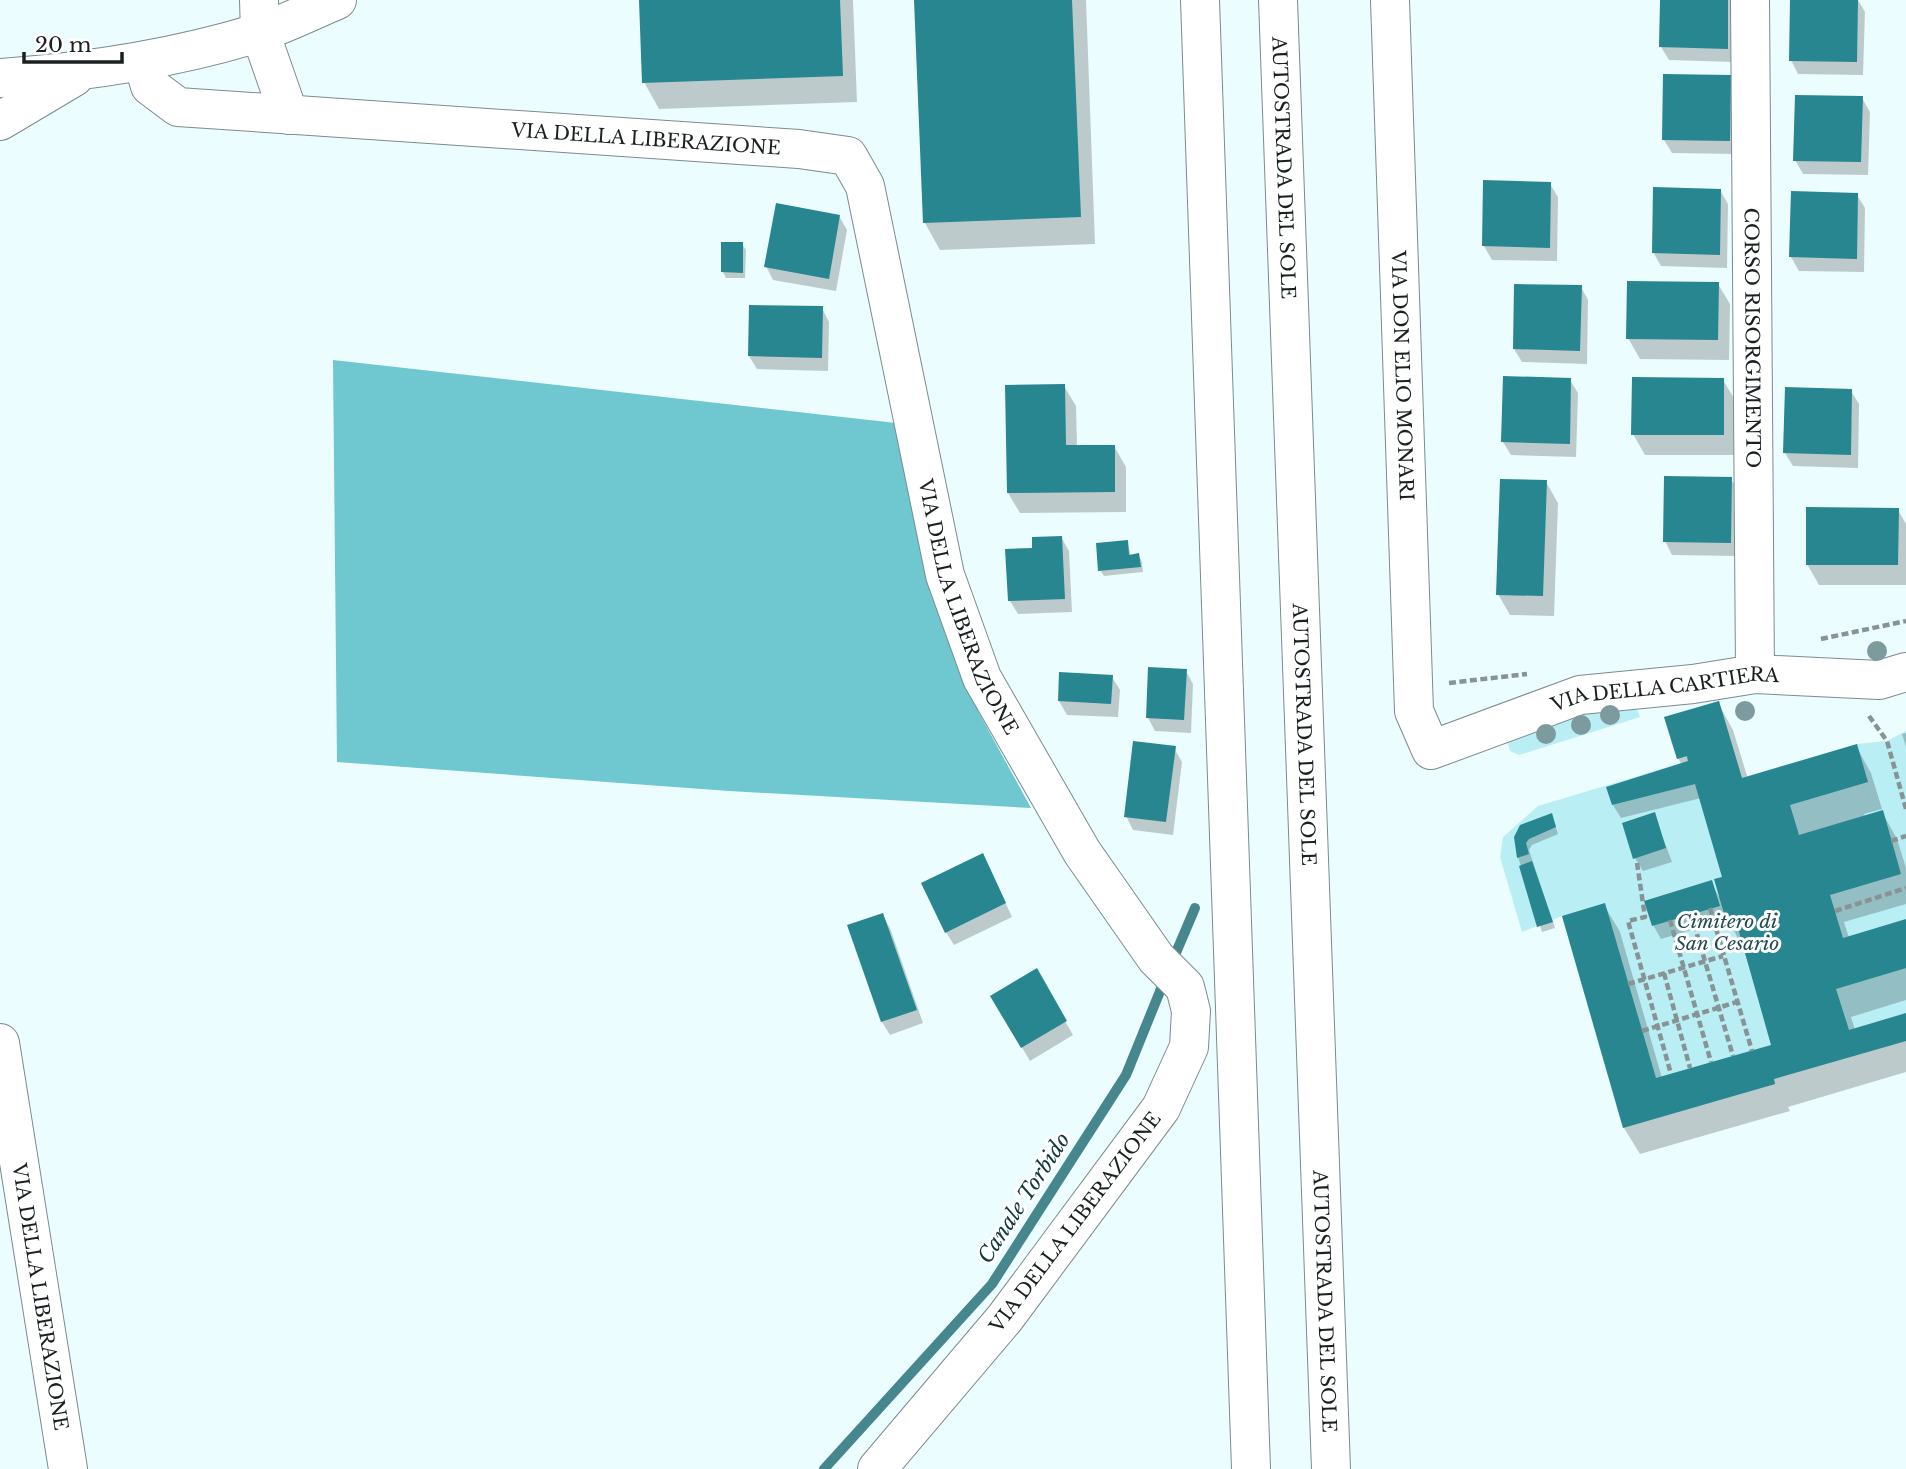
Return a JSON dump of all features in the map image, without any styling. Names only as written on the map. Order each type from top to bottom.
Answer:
[{"type":"main road","points":[[0,78],[82,72],[143,63],[259,16],[337,0]]},
{"type":"main road","points":[[1200,0],[1251,1469]]},
{"type":"main road","name":"AUTOSTRADA DEL SOLE","points":[[1278,0],[1331,1469]]},
{"type":"main road","name":"VIA DON ELIO MONARI","points":[[1390,0],[1414,711],[1431,750]]},
{"type":"main road","name":"CORSO RISORGIMENTO","points":[[1750,0],[1755,674]]},
{"type":"main road","points":[[259,16],[289,115]]},
{"type":"main road","name":"VIA DELLA LIBERAZIONE","points":[[143,63],[150,86],[178,107],[785,148],[848,156],[865,186],[945,575],[982,678],[1082,852],[1156,958],[1185,987],[1191,1011],[1189,1047],[1161,1108],[1005,1318],[877,1469]]},
{"type":"main road","points":[[0,121],[82,72]]},
{"type":"main road","name":"VIA DELLA CARTIERA","points":[[1431,750],[1580,695],[1693,684],[1755,674],[1879,680],[1906,672]]},
{"type":"main road","name":"VIA DELLA LIBERAZIONE","points":[[0,1044],[68,1469]]},
{"type":"path","points":[[1865,709],[1886,741],[1906,809]]},
{"type":"path","points":[[1891,841],[1906,836]]},
{"type":"path","points":[[1637,863],[1645,917],[1628,921],[1671,1074]]},
{"type":"path","points":[[1835,911],[1906,888]]},
{"type":"path","points":[[1710,908],[1752,1051]]},
{"type":"path","points":[[1691,914],[1733,1056]]},
{"type":"path","points":[[1671,920],[1711,1062]]},
{"type":"path","points":[[1629,984],[1723,956]]},
{"type":"path","points":[[1664,973],[1690,1068]]},
{"type":"path","points":[[1642,1031],[1737,1002]]},
{"type":"green space","name":"Cimitero di San Cesario","points":[[1719,701],[1742,778],[1857,744],[1887,741],[1906,731],[1906,1041],[1774,1079],[1775,1084],[1623,1128],[1562,916],[1522,932],[1500,857],[1503,837],[1538,806],[1688,761],[1686,756],[1677,759],[1664,717]]},
{"type":"green space","points":[[1607,703],[1635,704],[1640,717],[1519,755],[1510,751],[1507,741]]},
{"type":"shaded area","points":[[333,360],[896,423],[929,575],[979,713],[1031,808],[729,791],[337,762]]},
{"type":"building","points":[[639,0],[840,0],[843,76],[642,83]]},
{"type":"building","points":[[914,0],[1072,0],[1081,217],[923,223]]},
{"type":"building","points":[[1660,0],[1728,0],[1728,49],[1659,47]]},
{"type":"building","points":[[1790,0],[1858,0],[1857,62],[1789,61]]},
{"type":"building","points":[[1663,74],[1731,75],[1730,141],[1662,140]]},
{"type":"building","points":[[1795,95],[1863,96],[1861,162],[1793,161]]},
{"type":"building","points":[[1483,180],[1551,182],[1550,248],[1482,246]]},
{"type":"building","points":[[1653,187],[1721,189],[1720,255],[1652,253]]},
{"type":"building","points":[[1791,191],[1858,193],[1857,259],[1789,257]]},
{"type":"building","points":[[776,203],[840,215],[829,279],[764,267]]},
{"type":"building","points":[[721,242],[743,242],[743,273],[721,272]]},
{"type":"building","points":[[1627,281],[1719,282],[1718,340],[1626,339]]},
{"type":"building","points":[[1514,284],[1582,285],[1580,351],[1513,349]]},
{"type":"building","points":[[749,305],[823,306],[822,358],[748,356]]},
{"type":"building","points":[[1503,376],[1571,378],[1570,444],[1501,442]]},
{"type":"building","points":[[1632,377],[1724,378],[1724,435],[1631,435]]},
{"type":"building","points":[[1065,384],[1066,445],[1115,445],[1115,492],[1007,493],[1005,385]]},
{"type":"building","points":[[1785,387],[1852,389],[1851,455],[1783,453]]},
{"type":"building","points":[[1664,476],[1732,477],[1731,543],[1663,542]]},
{"type":"building","points":[[1500,479],[1547,480],[1543,596],[1496,595]]},
{"type":"building","points":[[1806,507],[1899,508],[1898,565],[1806,565]]},
{"type":"building","points":[[1062,536],[1065,599],[1008,601],[1005,549],[1032,548],[1032,537]]},
{"type":"building","points":[[1128,540],[1129,555],[1139,553],[1141,567],[1098,571],[1096,543]]},
{"type":"building","points":[[1148,667],[1187,669],[1184,720],[1146,718]]},
{"type":"building","points":[[1059,672],[1113,675],[1111,704],[1058,701]]},
{"type":"building","points":[[1719,701],[1742,778],[1857,744],[1868,782],[1790,805],[1799,835],[1883,810],[1901,874],[1830,895],[1843,938],[1906,919],[1906,968],[1836,989],[1849,1030],[1906,1013],[1906,1041],[1774,1079],[1775,1084],[1623,1128],[1562,916],[1605,903],[1656,1078],[1771,1045],[1736,921],[1727,924],[1714,879],[1722,877],[1695,784],[1612,805],[1606,787],[1688,761],[1687,756],[1677,759],[1664,717]]},
{"type":"building","points":[[1133,741],[1176,746],[1166,822],[1124,817]]},
{"type":"building","points":[[1655,812],[1666,848],[1633,859],[1622,823]]},
{"type":"building","points":[[1552,813],[1556,827],[1529,839],[1526,843],[1529,854],[1517,858],[1514,837],[1520,825]]},
{"type":"building","points":[[983,853],[1006,903],[945,933],[921,883]]},
{"type":"building","points":[[1532,861],[1553,922],[1537,927],[1519,866]]},
{"type":"building","points":[[1712,880],[1720,906],[1652,926],[1644,901]]},
{"type":"building","points":[[883,913],[917,1010],[881,1022],[847,925]]},
{"type":"building","points":[[1037,968],[1067,1021],[1021,1048],[990,996]]},
{"type":"waterway","name":"Canale Torbido","points":[[1172,962],[1195,908]]},
{"type":"waterway","name":"Canale Torbido","points":[[824,1469],[992,1284],[1126,1075],[1165,979]]}]
